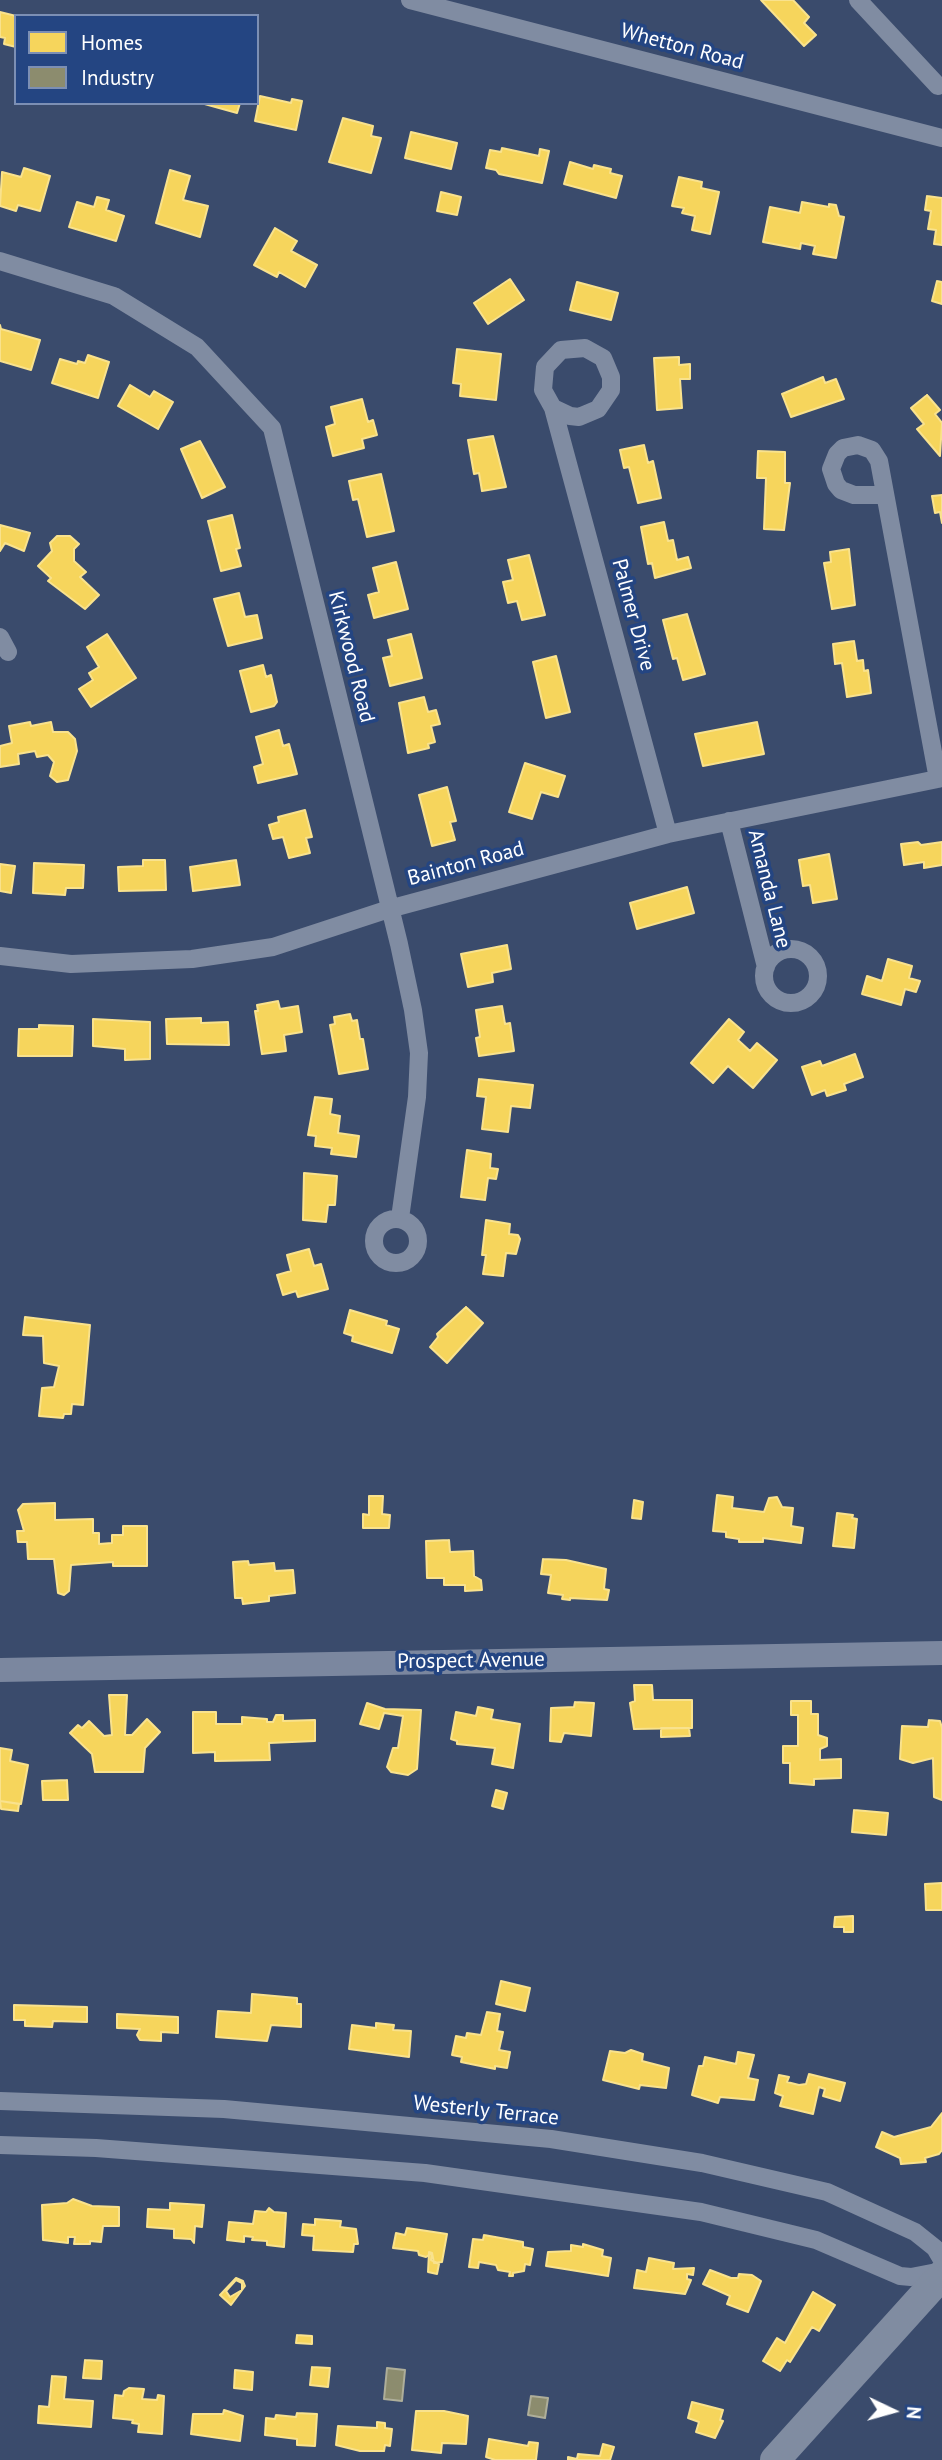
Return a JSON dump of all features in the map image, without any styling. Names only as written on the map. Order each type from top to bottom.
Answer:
[{"type":"highway","points":[[775,2460],[942,2273]]},
{"type":"main road","name":"Prospect Avenue","points":[[0,1670],[942,1653]]},
{"type":"street","name":"Whetton Road","points":[[410,0],[942,138]]},
{"type":"street","points":[[858,0],[938,86]]},
{"type":"street","name":"Kirkwood Road","points":[[0,261],[114,296],[197,347],[272,428],[399,944],[419,1053],[417,1097],[400,1218]]},
{"type":"street","name":"Palmer Drive","points":[[553,408],[668,834]]},
{"type":"street","points":[[884,495],[940,778]]},
{"type":"street","name":"Bainton Road","points":[[0,957],[71,964],[192,959],[273,947],[389,909],[668,834],[940,778]]},
{"type":"street","name":"Amanda Lane","points":[[729,821],[766,967]]},
{"type":"street","name":"Westerly Terrace","points":[[0,2101],[224,2109],[551,2139],[702,2163],[827,2192],[915,2232],[935,2248],[942,2260]]},
{"type":"street","points":[[0,2145],[96,2148],[425,2173],[701,2212],[816,2240],[900,2276],[942,2273]]},
{"type":"building: Homes","points":[[761,0],[793,0],[809,17],[804,23],[816,35],[804,46]]},
{"type":"building: Homes","points":[[0,12],[14,16],[14,46],[4,44],[5,38],[0,37]]},
{"type":"building: Homes","points":[[260,96],[291,103],[292,99],[302,101],[296,130],[255,121]]},
{"type":"building: Homes","points":[[208,105],[239,105],[237,113]]},
{"type":"building: Homes","points":[[343,118],[373,126],[371,136],[381,138],[371,173],[329,162]]},
{"type":"building: Homes","points":[[411,132],[457,143],[451,169],[405,158]]},
{"type":"building: Homes","points":[[502,148],[539,156],[540,149],[549,151],[542,183],[499,174],[496,170],[486,168],[490,150],[501,152]]},
{"type":"building: Homes","points":[[570,162],[593,169],[594,165],[611,169],[610,173],[622,176],[616,198],[564,184]]},
{"type":"building: Homes","points":[[24,168],[50,176],[40,211],[18,205],[16,211],[0,206],[2,172],[21,177]]},
{"type":"building: Homes","points":[[170,170],[190,176],[183,200],[208,206],[200,237],[156,223]]},
{"type":"building: Homes","points":[[679,177],[702,182],[701,188],[719,192],[710,234],[692,230],[695,216],[682,213],[684,208],[672,206]]},
{"type":"building: Homes","points":[[441,192],[461,197],[457,215],[437,211]]},
{"type":"building: Homes","points":[[927,196],[942,198],[942,245],[934,244],[936,230],[928,229],[931,211],[925,210]]},
{"type":"building: Homes","points":[[97,197],[109,200],[106,210],[124,216],[116,241],[69,227],[77,202],[94,207]]},
{"type":"building: Homes","points":[[802,202],[829,207],[829,204],[836,205],[839,216],[844,217],[836,258],[813,254],[815,246],[801,243],[800,249],[763,242],[770,207],[800,213]]},
{"type":"building: Homes","points":[[275,228],[297,241],[291,251],[317,265],[305,287],[279,272],[277,277],[254,265]]},
{"type":"building: Homes","points":[[510,279],[524,300],[488,324],[474,303]]},
{"type":"building: Homes","points":[[937,281],[942,282],[942,304],[932,301]]},
{"type":"building: Homes","points":[[577,282],[618,293],[611,320],[570,310]]},
{"type":"building: Homes","points":[[0,325],[1,329],[40,340],[31,370],[0,361]]},
{"type":"building: Homes","points":[[457,349],[501,354],[496,400],[460,396],[461,384],[453,383]]},
{"type":"building: Homes","points":[[88,355],[109,362],[98,398],[52,383],[60,359],[77,364],[78,361],[85,363]]},
{"type":"building: Homes","points":[[679,357],[679,365],[690,364],[690,379],[680,379],[682,408],[657,410],[654,358]]},
{"type":"building: Homes","points":[[823,377],[825,383],[836,379],[844,399],[791,417],[782,394]]},
{"type":"building: Homes","points":[[130,385],[150,397],[154,391],[173,402],[158,429],[118,406]]},
{"type":"building: Homes","points":[[927,395],[940,410],[935,414],[942,423],[940,456],[917,429],[924,424],[911,408]]},
{"type":"building: Homes","points":[[362,399],[368,422],[373,420],[377,435],[362,439],[364,448],[333,456],[326,427],[335,424],[331,407]]},
{"type":"building: Homes","points":[[493,436],[506,487],[482,491],[479,473],[474,474],[468,440]]},
{"type":"building: Homes","points":[[200,441],[225,487],[202,498],[181,449]]},
{"type":"building: Homes","points":[[644,445],[648,463],[653,461],[661,498],[638,503],[629,467],[624,468],[620,450]]},
{"type":"building: Homes","points":[[758,451],[785,452],[785,483],[790,483],[784,530],[764,529],[766,478],[757,478]]},
{"type":"building: Homes","points":[[381,474],[394,531],[367,537],[358,499],[353,500],[349,481]]},
{"type":"building: Homes","points":[[942,495],[942,523],[940,512],[935,513],[932,496]]},
{"type":"building: Homes","points":[[232,515],[240,548],[236,549],[241,566],[221,571],[208,521]]},
{"type":"building: Homes","points":[[664,522],[668,541],[673,540],[677,560],[688,557],[691,568],[655,578],[652,563],[648,564],[641,527]]},
{"type":"building: Homes","points":[[0,525],[30,533],[24,551],[5,543],[0,551]]},
{"type":"building: Homes","points":[[57,536],[70,536],[79,544],[74,549],[74,561],[86,572],[80,577],[99,595],[85,609],[48,581],[51,578],[38,566],[52,551],[50,543]]},
{"type":"building: Homes","points":[[849,549],[855,605],[832,609],[824,563],[831,562],[830,552]]},
{"type":"building: Homes","points":[[529,555],[545,615],[522,620],[517,601],[508,603],[503,582],[513,580],[508,560]]},
{"type":"building: Homes","points":[[396,562],[408,609],[374,618],[368,595],[379,592],[373,568]]},
{"type":"building: Homes","points":[[239,593],[245,617],[257,615],[262,638],[228,646],[214,599]]},
{"type":"building: Homes","points":[[687,614],[705,674],[683,680],[677,658],[673,659],[663,620]]},
{"type":"building: Homes","points":[[107,634],[136,678],[91,707],[79,689],[93,680],[89,673],[99,667],[87,647]]},
{"type":"building: Homes","points":[[411,634],[422,678],[390,686],[383,658],[392,656],[388,640]]},
{"type":"building: Homes","points":[[854,641],[857,661],[863,660],[864,671],[868,670],[871,693],[847,697],[842,663],[835,664],[833,644]]},
{"type":"building: Homes","points":[[556,656],[570,712],[546,718],[533,662]]},
{"type":"building: Homes","points":[[263,665],[266,677],[271,675],[277,702],[274,706],[251,712],[240,671]]},
{"type":"building: Homes","points":[[424,697],[428,712],[436,710],[440,724],[431,726],[435,742],[428,744],[429,748],[408,753],[399,703]]},
{"type":"building: Homes","points":[[30,722],[31,726],[51,722],[53,732],[68,732],[75,739],[77,751],[68,780],[57,782],[50,776],[54,762],[48,755],[37,757],[35,751],[18,754],[19,764],[0,767],[0,746],[12,743],[9,726]]},
{"type":"building: Homes","points":[[757,722],[764,754],[703,766],[695,734]]},
{"type":"building: Homes","points":[[279,730],[283,746],[289,744],[297,774],[258,783],[254,767],[263,764],[256,737]]},
{"type":"building: Homes","points":[[525,763],[565,776],[558,797],[541,792],[532,819],[509,812]]},
{"type":"building: Homes","points":[[447,787],[456,821],[450,822],[455,840],[432,846],[419,795]]},
{"type":"building: Homes","points":[[305,810],[312,837],[306,838],[310,853],[289,858],[283,837],[273,839],[269,825],[279,822],[278,817]]},
{"type":"building: Homes","points":[[918,842],[921,845],[942,842],[942,865],[924,868],[924,862],[904,865],[901,844]]},
{"type":"building: Homes","points":[[829,854],[837,899],[813,903],[810,885],[803,886],[799,860]]},
{"type":"building: Homes","points":[[143,860],[165,860],[166,890],[119,891],[118,867],[143,866]]},
{"type":"building: Homes","points":[[236,860],[240,885],[193,891],[190,867]]},
{"type":"building: Homes","points":[[34,863],[84,865],[83,888],[66,888],[65,895],[33,893]]},
{"type":"building: Homes","points":[[0,864],[15,866],[11,893],[0,891]]},
{"type":"building: Homes","points":[[687,887],[694,913],[637,929],[630,903]]},
{"type":"building: Homes","points":[[507,945],[511,969],[492,973],[493,982],[468,987],[461,954]]},
{"type":"building: Homes","points":[[888,959],[912,966],[909,978],[920,981],[916,992],[905,989],[901,1005],[862,994],[867,976],[882,981]]},
{"type":"building: Homes","points":[[278,1001],[280,1009],[298,1006],[302,1032],[284,1035],[286,1051],[262,1054],[255,1011],[258,1011],[257,1005]]},
{"type":"building: Homes","points":[[502,1006],[505,1024],[510,1023],[514,1051],[479,1056],[476,1038],[480,1037],[476,1010]]},
{"type":"building: Homes","points":[[350,1014],[352,1021],[357,1020],[368,1069],[339,1074],[330,1025],[335,1024],[334,1017]]},
{"type":"building: Homes","points":[[201,1018],[201,1023],[228,1022],[229,1045],[167,1044],[166,1019]]},
{"type":"building: Homes","points":[[93,1019],[150,1022],[150,1059],[125,1060],[125,1049],[93,1046]]},
{"type":"building: Homes","points":[[729,1019],[744,1032],[738,1040],[750,1051],[757,1043],[777,1060],[753,1088],[728,1066],[713,1083],[691,1063]]},
{"type":"building: Homes","points":[[39,1025],[73,1026],[72,1056],[18,1056],[19,1029],[39,1029]]},
{"type":"building: Homes","points":[[855,1054],[863,1077],[844,1084],[846,1090],[827,1096],[825,1090],[812,1095],[802,1067],[820,1061],[822,1066]]},
{"type":"building: Homes","points":[[479,1079],[533,1085],[530,1108],[511,1106],[508,1132],[482,1129],[486,1097],[477,1096]]},
{"type":"building: Homes","points":[[315,1097],[332,1099],[330,1114],[340,1116],[338,1133],[359,1136],[356,1157],[331,1154],[332,1148],[315,1146],[316,1136],[308,1135]]},
{"type":"building: Homes","points":[[467,1150],[491,1154],[490,1168],[498,1169],[496,1179],[488,1178],[485,1200],[461,1197]]},
{"type":"building: Homes","points":[[304,1173],[337,1176],[335,1205],[328,1205],[326,1222],[303,1220]]},
{"type":"building: Homes","points":[[486,1220],[510,1224],[509,1234],[518,1235],[520,1239],[516,1254],[506,1253],[503,1276],[483,1274]]},
{"type":"building: Homes","points":[[309,1249],[314,1266],[321,1264],[328,1289],[298,1297],[296,1291],[283,1295],[277,1275],[291,1271],[287,1255]]},
{"type":"building: Homes","points":[[466,1307],[483,1323],[447,1363],[430,1347],[438,1337],[437,1334]]},
{"type":"building: Homes","points":[[350,1310],[387,1321],[386,1325],[399,1329],[392,1353],[352,1341],[353,1336],[344,1333]]},
{"type":"building: Homes","points":[[25,1317],[90,1325],[83,1405],[72,1404],[71,1414],[64,1414],[63,1418],[39,1416],[42,1388],[54,1387],[59,1366],[44,1363],[43,1336],[23,1335]]},
{"type":"building: Homes","points":[[717,1495],[733,1497],[732,1508],[764,1512],[769,1498],[777,1497],[782,1507],[793,1508],[791,1526],[803,1528],[801,1543],[763,1538],[763,1542],[739,1542],[739,1539],[726,1537],[726,1532],[713,1531]]},
{"type":"building: Homes","points":[[369,1496],[383,1496],[382,1514],[390,1515],[389,1528],[363,1528],[363,1514],[369,1515]]},
{"type":"building: Homes","points":[[634,1500],[643,1502],[641,1519],[632,1518]]},
{"type":"building: Homes","points":[[55,1503],[55,1520],[93,1519],[93,1533],[99,1533],[99,1544],[112,1543],[112,1535],[123,1535],[123,1526],[147,1526],[147,1566],[113,1566],[113,1562],[71,1565],[69,1591],[64,1595],[58,1593],[54,1559],[28,1559],[27,1542],[18,1542],[17,1531],[24,1531],[18,1510],[23,1504]]},
{"type":"building: Homes","points":[[837,1513],[853,1515],[852,1518],[857,1519],[854,1548],[833,1546]]},
{"type":"building: Homes","points":[[449,1540],[450,1552],[473,1551],[474,1576],[481,1580],[482,1590],[465,1591],[465,1585],[444,1585],[444,1578],[427,1578],[426,1541]]},
{"type":"building: Homes","points":[[543,1559],[566,1560],[606,1569],[604,1589],[609,1590],[607,1600],[570,1600],[562,1599],[563,1595],[548,1593],[551,1575],[541,1574]]},
{"type":"building: Homes","points":[[248,1561],[249,1565],[274,1563],[275,1571],[293,1570],[295,1593],[269,1596],[269,1601],[243,1604],[242,1598],[235,1598],[233,1562]]},
{"type":"building: Homes","points":[[634,1685],[652,1685],[653,1700],[692,1700],[692,1728],[634,1729],[630,1703],[635,1701]]},
{"type":"building: Homes","points":[[109,1695],[127,1695],[125,1735],[132,1735],[147,1719],[160,1732],[145,1748],[143,1772],[95,1772],[92,1754],[70,1733],[78,1725],[82,1728],[89,1721],[104,1736],[112,1735]]},
{"type":"building: Homes","points":[[791,1701],[811,1701],[811,1714],[818,1714],[818,1735],[827,1738],[827,1746],[820,1749],[820,1760],[841,1759],[841,1778],[814,1779],[814,1785],[790,1783],[790,1763],[783,1763],[783,1746],[798,1746],[798,1715],[791,1715]]},
{"type":"building: Homes","points":[[575,1702],[594,1703],[591,1736],[564,1733],[561,1742],[550,1741],[551,1708],[574,1707]]},
{"type":"building: Homes","points":[[367,1703],[385,1709],[421,1710],[417,1769],[408,1775],[391,1772],[387,1767],[393,1748],[398,1748],[403,1716],[384,1713],[379,1729],[360,1724]]},
{"type":"building: Homes","points":[[478,1707],[493,1710],[491,1719],[520,1724],[513,1768],[492,1764],[495,1748],[457,1744],[457,1741],[451,1739],[456,1712],[476,1716]]},
{"type":"building: Homes","points":[[193,1712],[216,1712],[216,1724],[242,1724],[242,1717],[273,1722],[276,1715],[283,1715],[283,1721],[315,1720],[315,1741],[269,1743],[270,1760],[215,1761],[215,1752],[193,1753]]},
{"type":"building: Homes","points":[[929,1720],[940,1721],[942,1728],[942,1800],[934,1797],[933,1758],[913,1763],[900,1759],[902,1726],[928,1727]]},
{"type":"building: Homes","points":[[661,1728],[689,1728],[690,1736],[661,1737]]},
{"type":"building: Homes","points":[[0,1748],[12,1750],[10,1761],[28,1765],[21,1804],[0,1801]]},
{"type":"building: Homes","points":[[67,1780],[68,1800],[43,1800],[42,1781]]},
{"type":"building: Homes","points":[[496,1790],[507,1793],[503,1809],[492,1806]]},
{"type":"building: Homes","points":[[0,1801],[19,1804],[18,1811],[1,1809]]},
{"type":"building: Homes","points":[[854,1810],[888,1813],[886,1835],[852,1832]]},
{"type":"building: Homes","points":[[942,1883],[942,1910],[926,1910],[925,1884]]},
{"type":"building: Homes","points":[[853,1916],[853,1932],[844,1932],[844,1927],[834,1927],[835,1917]]},
{"type":"building: Homes","points":[[501,1981],[530,1988],[525,2011],[496,2004]]},
{"type":"building: Homes","points":[[252,1994],[297,1998],[297,2004],[301,2004],[301,2027],[271,2025],[267,2041],[216,2037],[218,2011],[251,2013]]},
{"type":"building: Homes","points":[[14,2005],[87,2007],[87,2022],[53,2021],[52,2027],[25,2026],[25,2020],[14,2020]]},
{"type":"building: Homes","points":[[487,2012],[500,2014],[497,2031],[503,2032],[499,2050],[510,2052],[507,2068],[495,2066],[495,2069],[461,2062],[462,2057],[452,2055],[456,2036],[466,2038],[467,2033],[481,2035]]},
{"type":"building: Homes","points":[[117,2014],[178,2017],[178,2033],[161,2032],[161,2041],[140,2040],[137,2035],[140,2029],[117,2028]]},
{"type":"building: Homes","points":[[376,2023],[394,2025],[393,2030],[411,2031],[409,2057],[349,2049],[352,2025],[376,2028]]},
{"type":"building: Homes","points":[[631,2050],[643,2054],[642,2061],[669,2068],[666,2088],[640,2085],[639,2089],[603,2080],[610,2051],[625,2053]]},
{"type":"building: Homes","points":[[738,2052],[754,2055],[748,2078],[758,2080],[754,2100],[720,2097],[718,2103],[692,2095],[699,2066],[703,2066],[705,2057],[736,2064]]},
{"type":"building: Homes","points":[[809,2074],[845,2083],[840,2101],[823,2096],[825,2089],[819,2087],[813,2114],[780,2106],[783,2096],[775,2093],[779,2075],[789,2077],[787,2082],[799,2085],[806,2084]]},
{"type":"building: Homes","points":[[942,2113],[942,2150],[939,2154],[925,2158],[926,2162],[901,2164],[900,2158],[876,2147],[882,2132],[894,2137],[931,2127]]},
{"type":"building: Homes","points":[[73,2199],[92,2206],[119,2207],[119,2226],[103,2226],[101,2242],[74,2244],[75,2237],[68,2237],[68,2243],[43,2240],[42,2205],[67,2203]]},
{"type":"building: Homes","points":[[170,2203],[204,2205],[202,2227],[195,2226],[194,2243],[191,2239],[174,2238],[174,2229],[147,2227],[148,2209],[170,2210]]},
{"type":"building: Homes","points":[[269,2208],[274,2212],[286,2213],[284,2247],[267,2245],[267,2241],[252,2240],[253,2237],[244,2236],[244,2242],[227,2240],[229,2222],[253,2224],[255,2211],[266,2212]]},
{"type":"building: Homes","points":[[315,2219],[341,2221],[340,2227],[356,2229],[358,2244],[354,2244],[353,2252],[313,2250],[314,2236],[302,2235],[303,2224],[315,2225]]},
{"type":"building: Homes","points":[[407,2228],[447,2234],[442,2262],[434,2263],[432,2253],[426,2257],[419,2255],[418,2251],[393,2248],[396,2233],[405,2235]]},
{"type":"building: Homes","points":[[484,2235],[523,2242],[523,2247],[533,2249],[530,2265],[525,2264],[524,2271],[513,2273],[513,2276],[509,2276],[510,2272],[498,2270],[496,2265],[479,2262],[478,2268],[469,2267],[473,2239],[483,2240]]},
{"type":"building: Homes","points":[[583,2244],[603,2250],[602,2256],[611,2258],[608,2276],[546,2266],[548,2252],[571,2251],[571,2245],[583,2247]]},
{"type":"building: Homes","points":[[429,2252],[432,2253],[431,2260],[439,2264],[437,2274],[428,2272]]},
{"type":"building: Homes","points":[[649,2258],[674,2263],[673,2269],[694,2268],[693,2275],[687,2274],[687,2279],[691,2280],[685,2294],[634,2288],[637,2270],[646,2272]]},
{"type":"building: Homes","points":[[710,2270],[731,2278],[738,2278],[739,2274],[752,2275],[761,2281],[748,2312],[727,2304],[730,2296],[703,2284]]},
{"type":"building: Homes","points":[[236,2278],[243,2281],[245,2286],[231,2305],[220,2295]],"holes":[[[236,2280],[242,2283],[242,2290],[230,2297],[226,2291]]]},
{"type":"building: Homes","points":[[813,2292],[835,2305],[819,2331],[812,2327],[790,2362],[787,2360],[780,2371],[763,2361],[777,2338],[785,2343]]},
{"type":"building: Homes","points":[[297,2335],[312,2336],[312,2344],[296,2343]]},
{"type":"building: Homes","points":[[85,2360],[102,2361],[101,2379],[83,2378]]},
{"type":"building: Homes","points":[[312,2367],[330,2368],[328,2387],[310,2385]]},
{"type":"building: Homes","points":[[235,2370],[253,2372],[252,2390],[234,2388]]},
{"type":"building: Homes","points":[[52,2376],[66,2377],[64,2399],[93,2401],[91,2427],[38,2423],[39,2406],[49,2407]]},
{"type":"building: Homes","points":[[129,2388],[144,2389],[142,2399],[157,2400],[158,2395],[164,2396],[162,2434],[138,2432],[139,2424],[132,2423],[133,2420],[113,2418],[115,2395],[123,2396],[124,2391]]},
{"type":"building: Homes","points":[[692,2402],[723,2410],[720,2420],[723,2421],[715,2438],[696,2432],[699,2422],[688,2418]]},
{"type":"building: Homes","points":[[224,2410],[243,2416],[240,2441],[191,2434],[193,2414],[223,2414]]},
{"type":"building: Homes","points":[[416,2411],[444,2411],[468,2416],[466,2444],[442,2443],[441,2453],[412,2450]]},
{"type":"building: Homes","points":[[297,2413],[317,2414],[315,2446],[297,2445],[297,2439],[265,2435],[266,2418],[275,2419],[276,2415],[296,2417]]},
{"type":"building: Homes","points":[[377,2422],[385,2423],[385,2428],[392,2429],[390,2446],[385,2445],[384,2451],[360,2451],[336,2445],[338,2426],[377,2428]]},
{"type":"building: Homes","points":[[489,2439],[528,2446],[529,2442],[538,2443],[536,2460],[495,2460],[486,2457]]},
{"type":"building: Homes","points":[[603,2444],[614,2447],[610,2460],[568,2460],[568,2457],[577,2459],[578,2454],[600,2456]]},
{"type":"building: Industry","points":[[387,2368],[405,2370],[402,2401],[384,2399]]},
{"type":"building: Industry","points":[[531,2396],[548,2398],[545,2418],[528,2415]]}]
